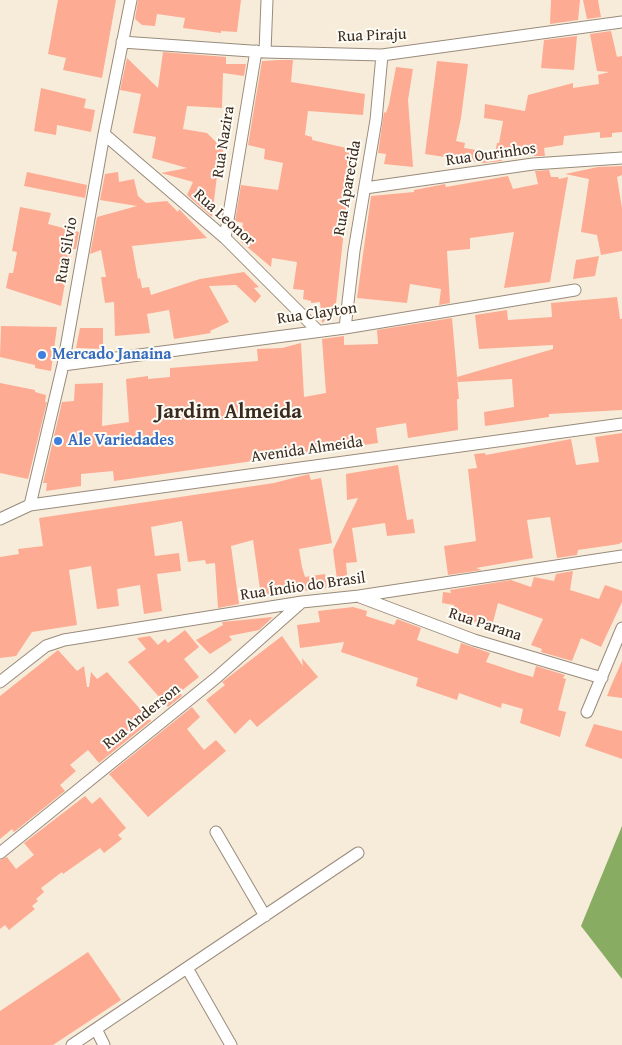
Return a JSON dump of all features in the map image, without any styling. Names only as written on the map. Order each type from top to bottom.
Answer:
[{"type":"street","name":"Rua Silvio","points":[[30,505],[63,365],[104,134],[132,0]]},
{"type":"street","name":"Rua Nazira","points":[[225,238],[260,51],[267,0]]},
{"type":"street","name":"Rua Piraju","points":[[122,42],[260,51],[382,55],[622,22]]},
{"type":"street","name":"Rua Aparecida","points":[[345,328],[354,251],[376,120],[382,55]]},
{"type":"street","name":"Rua Leonor","points":[[104,134],[225,238],[318,331]]},
{"type":"street","name":"Rua Ourinhos","points":[[365,188],[533,164],[622,158]]},
{"type":"street","name":"Rua Clayton","points":[[63,365],[345,328],[575,290]]},
{"type":"street","name":"Avenida Almeida","points":[[0,519],[30,505],[622,424]]},
{"type":"street","name":"Rua Índio do Brasil","points":[[0,682],[46,646],[64,640],[302,602],[359,596],[622,556]]},
{"type":"street","name":"Rua Parana","points":[[359,596],[474,640],[602,678]]},
{"type":"street","name":"Rua Anderson","points":[[0,853],[208,684],[302,602]]},
{"type":"street","points":[[587,712],[622,628]]},
{"type":"street","points":[[216,832],[265,916]]},
{"type":"street","points":[[72,1045],[358,853]]},
{"type":"street","points":[[187,968],[230,1045]]},
{"type":"street","points":[[96,1029],[104,1045]]},
{"type":"green space","points":[[622,826],[622,979],[581,926]]},
{"type":"building","points":[[58,0],[116,0],[102,78],[63,70],[66,58],[48,54]]},
{"type":"building","points":[[138,0],[241,0],[237,32],[221,31],[221,33],[183,28],[185,18],[157,14],[155,26],[142,25],[135,19]]},
{"type":"building","points":[[551,0],[580,0],[578,20],[550,24]]},
{"type":"building","points":[[583,0],[598,0],[601,17],[587,19]]},
{"type":"building","points":[[611,31],[617,57],[622,56],[622,132],[612,133],[612,137],[600,138],[600,132],[564,136],[563,145],[544,148],[545,156],[534,156],[534,152],[507,154],[507,156],[501,157],[502,161],[484,163],[425,154],[437,61],[468,64],[456,141],[465,143],[464,148],[495,153],[503,121],[484,118],[485,104],[525,111],[528,95],[573,83],[573,88],[599,84],[598,75],[609,72],[597,71],[590,34]]},
{"type":"building","points":[[577,36],[574,70],[541,68],[544,40]]},
{"type":"building","points":[[163,52],[226,57],[226,64],[246,64],[244,76],[223,73],[222,108],[187,106],[183,129],[207,133],[223,149],[222,160],[219,159],[212,217],[187,195],[193,182],[161,173],[187,168],[152,158],[156,137],[133,133],[141,94],[120,90],[127,58],[158,88]]},
{"type":"building","points":[[293,60],[291,82],[365,94],[363,115],[308,111],[305,135],[312,137],[312,140],[359,151],[351,187],[349,184],[335,313],[322,323],[320,302],[311,303],[311,301],[303,299],[304,290],[293,289],[297,262],[272,258],[271,267],[240,241],[243,223],[235,221],[241,185],[278,190],[283,163],[264,159],[265,149],[248,145],[262,61]]},
{"type":"building","points":[[396,67],[413,69],[408,100],[413,167],[384,164],[386,154],[378,153],[384,112],[386,113],[389,104]]},
{"type":"building","points":[[41,88],[86,99],[84,108],[95,110],[91,132],[57,125],[56,135],[34,131]]},
{"type":"building","points":[[622,166],[622,175],[617,177],[622,208],[622,251],[601,255],[597,235],[581,232],[589,179],[565,174],[598,167]]},
{"type":"building","points":[[549,170],[551,177],[558,177],[559,179],[568,177],[550,282],[504,288],[514,232],[470,238],[470,249],[447,251],[450,303],[439,305],[441,289],[410,284],[407,303],[357,298],[371,196],[414,192],[414,190],[445,184],[446,187],[508,176],[513,189],[538,184],[535,171]]},
{"type":"building","points":[[27,172],[87,185],[85,198],[24,186]]},
{"type":"building","points":[[118,172],[119,182],[134,179],[138,196],[146,203],[167,201],[178,212],[179,209],[207,238],[132,246],[138,279],[140,278],[142,288],[149,287],[151,295],[200,279],[244,272],[259,287],[254,288],[261,296],[255,303],[236,285],[209,286],[229,322],[210,331],[211,333],[174,339],[169,310],[147,314],[150,333],[115,336],[114,302],[105,303],[101,277],[106,277],[101,250],[90,254],[97,217],[137,206],[100,200],[105,174]]},
{"type":"building","points":[[20,207],[51,213],[48,224],[79,232],[76,249],[73,249],[69,260],[61,306],[6,288],[9,273],[13,273],[17,252],[12,251]]},
{"type":"building","points":[[599,256],[595,276],[573,279],[576,260]]},
{"type":"building","points":[[617,297],[620,319],[622,319],[622,410],[549,414],[549,417],[485,426],[484,412],[514,407],[512,379],[458,382],[457,377],[553,349],[553,345],[479,349],[475,315],[507,310],[508,320],[552,317],[551,303]]},
{"type":"building","points":[[452,318],[459,399],[457,399],[458,430],[408,438],[406,423],[376,428],[378,443],[114,481],[113,471],[81,474],[81,486],[46,491],[47,483],[43,483],[62,402],[74,401],[75,384],[103,383],[102,426],[129,422],[126,379],[148,376],[148,379],[170,377],[170,368],[258,361],[257,349],[282,348],[301,343],[304,397],[326,393],[322,339],[344,336],[344,345],[378,344],[377,330]]},
{"type":"building","points":[[1,326],[57,327],[51,371],[35,368],[35,365],[0,357]]},
{"type":"building","points":[[80,328],[103,328],[103,349],[76,348]]},
{"type":"building","points":[[0,383],[35,390],[35,392],[46,395],[45,402],[47,402],[28,479],[0,473]]},
{"type":"building","points":[[622,433],[622,542],[578,550],[577,555],[557,558],[550,517],[527,520],[533,558],[476,568],[482,570],[448,575],[444,546],[476,541],[468,469],[477,468],[474,454],[485,453],[486,455],[571,439],[576,465],[599,462],[595,437]]},
{"type":"building","points":[[398,465],[407,520],[413,519],[415,533],[387,536],[385,523],[352,528],[357,562],[346,563],[348,586],[338,587],[333,550],[358,498],[347,500],[346,474]]},
{"type":"building","points":[[309,474],[311,480],[321,478],[332,543],[299,549],[305,577],[325,574],[327,588],[261,596],[253,540],[231,546],[239,604],[218,608],[215,563],[206,564],[205,560],[188,562],[182,521],[151,527],[155,556],[179,553],[181,571],[157,574],[162,611],[144,614],[140,585],[117,589],[119,606],[97,609],[91,566],[69,570],[77,625],[32,632],[16,656],[0,658],[0,557],[19,554],[18,549],[43,546],[39,518],[274,483]]},
{"type":"building","points":[[573,571],[570,590],[599,599],[605,585],[622,591],[622,602],[601,647],[581,638],[572,661],[541,652],[542,649],[531,645],[543,619],[498,603],[492,626],[452,616],[454,605],[442,603],[443,592],[451,593],[450,590],[511,580],[531,587],[534,577],[554,581],[556,574]]},
{"type":"building","points":[[353,607],[367,611],[366,616],[394,625],[397,619],[421,628],[417,640],[458,654],[461,643],[490,653],[486,662],[519,673],[533,677],[536,666],[565,675],[563,678],[566,679],[558,710],[566,712],[560,737],[520,723],[523,709],[502,703],[501,708],[459,693],[457,700],[416,686],[418,678],[341,652],[344,642],[300,648],[297,625],[320,622],[318,611]]},
{"type":"building","points":[[273,617],[259,630],[229,636],[232,640],[210,654],[196,640],[223,625],[222,622]]},
{"type":"building","points":[[185,630],[199,647],[184,659],[199,677],[180,692],[182,696],[168,707],[128,662],[146,649],[137,638],[150,636],[158,645],[165,639],[168,643]]},
{"type":"building","points":[[282,636],[303,666],[302,658],[318,677],[257,727],[250,719],[235,734],[206,700],[225,685],[222,682]]},
{"type":"building","points":[[58,650],[77,671],[84,666],[87,687],[89,687],[91,672],[97,679],[107,672],[151,721],[99,763],[88,750],[70,765],[76,771],[60,785],[65,791],[14,832],[12,829],[0,839],[0,696]]},
{"type":"building","points":[[622,661],[622,698],[607,696],[611,686]]},
{"type":"building","points":[[192,707],[200,717],[187,729],[204,750],[216,740],[226,751],[148,817],[109,774]]},
{"type":"building","points":[[594,724],[622,731],[622,759],[585,746]]},
{"type":"building","points":[[85,796],[92,804],[100,797],[126,828],[118,835],[122,839],[104,853],[100,848],[63,874],[62,872],[41,888],[44,892],[36,899],[38,901],[32,906],[35,909],[9,930],[5,925],[0,929],[0,860],[7,857],[16,869],[34,855],[24,843]]},
{"type":"building","points":[[88,952],[121,1000],[53,1045],[0,1045],[0,1011]]},
{"type":"place","name":"Mercado Janaina","points":[[42,355]]},
{"type":"place","name":"Ale Variedades","points":[[58,441]]},
{"type":"district","name":"Jardim Almeida","points":[[229,413]]}]
